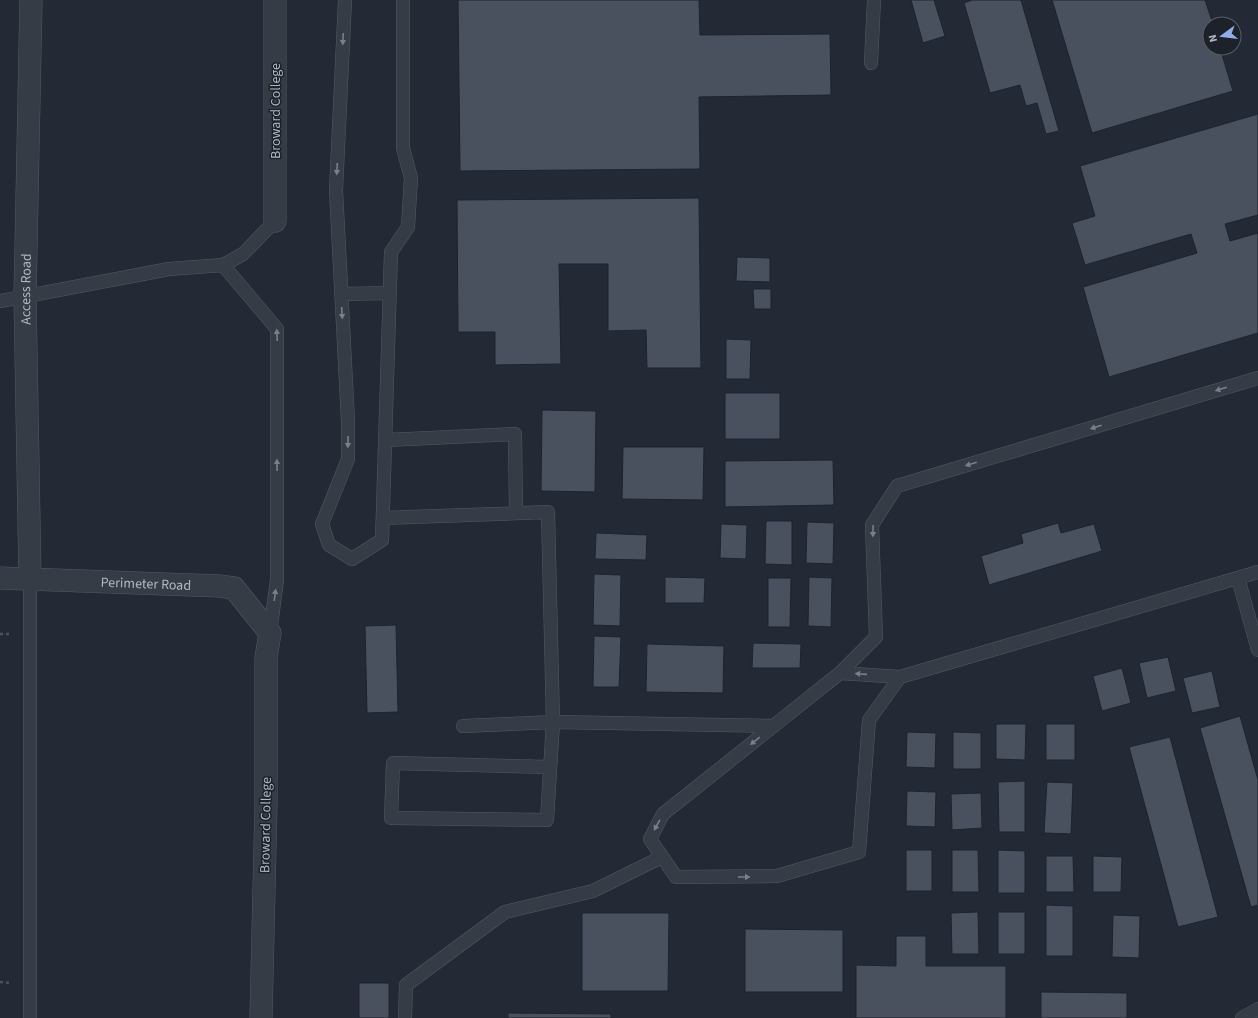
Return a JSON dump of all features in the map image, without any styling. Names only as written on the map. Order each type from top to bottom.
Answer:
[{"type":"street","name":"Access Road","points":[[30,579],[25,297],[31,0]]},
{"type":"street","name":"Broward College","points":[[275,0],[275,221]]},
{"type":"street","name":"Perimeter Road","points":[[0,578],[219,586],[234,588],[270,633]]},
{"type":"street","name":"Broward College","points":[[261,1018],[266,804],[266,658],[270,633]]},
{"type":"lane","points":[[345,0],[336,190],[348,421],[348,459],[322,524],[329,546],[352,559],[382,540],[391,252],[408,227],[411,178],[403,148],[404,0]]},
{"type":"lane","points":[[871,63],[874,0]]},
{"type":"lane","points":[[0,302],[169,269],[223,265],[243,254],[275,221]]},
{"type":"lane","points":[[223,265],[277,329],[277,580],[270,633]]},
{"type":"lane","points":[[341,294],[390,293]]},
{"type":"lane","points":[[900,677],[869,720],[859,852],[777,876],[676,877],[650,839],[663,814],[840,673],[876,637],[872,525],[897,486],[1258,378]]},
{"type":"lane","points":[[386,440],[515,434],[516,513]]},
{"type":"lane","points":[[383,518],[548,512],[552,722],[550,767],[547,820],[391,818],[393,763],[550,767]]},
{"type":"lane","points":[[840,673],[900,677],[1258,572]]},
{"type":"lane","points":[[1238,578],[1258,650]]},
{"type":"lane","points":[[30,579],[30,1018]]},
{"type":"lane","points":[[463,726],[552,722],[774,726]]},
{"type":"lane","points":[[405,1018],[406,985],[505,912],[593,891],[662,857]]},
{"type":"lane","points":[[1242,1018],[1258,1009]]},
{"type":"building","points":[[458,0],[699,0],[700,35],[830,34],[831,95],[699,97],[700,169],[460,171]]},
{"type":"building","points":[[911,0],[934,0],[945,36],[923,43]]},
{"type":"building","points":[[972,0],[1021,0],[1059,131],[1046,134],[1037,103],[1026,106],[1020,85],[990,93],[964,3]]},
{"type":"building","points":[[1052,0],[1205,0],[1210,16],[1202,16],[1202,56],[1222,56],[1233,91],[1092,133]]},
{"type":"building","points":[[1258,114],[1258,215],[1225,224],[1230,241],[1258,233],[1258,333],[1109,377],[1083,287],[1197,253],[1191,234],[1085,265],[1072,223],[1095,216],[1080,166]]},
{"type":"building","points":[[699,198],[701,368],[647,368],[646,330],[608,331],[608,264],[559,264],[561,364],[495,365],[495,332],[458,332],[457,200]]},
{"type":"building","points":[[737,257],[770,258],[770,282],[736,281]]},
{"type":"building","points":[[753,289],[771,289],[771,309],[754,309]]},
{"type":"building","points":[[726,339],[751,340],[750,379],[726,379]]},
{"type":"building","points":[[725,393],[780,393],[780,439],[725,439]]},
{"type":"building","points":[[542,410],[596,411],[595,492],[541,491]]},
{"type":"building","points":[[623,447],[704,447],[703,500],[622,499]]},
{"type":"building","points":[[833,460],[834,505],[725,507],[725,461]]},
{"type":"building","points":[[766,521],[792,521],[792,565],[765,564]]},
{"type":"building","points":[[807,522],[834,523],[833,564],[806,563]]},
{"type":"building","points":[[1058,523],[1061,533],[1094,524],[1102,551],[989,585],[981,556],[1023,543],[1021,534]]},
{"type":"building","points":[[721,524],[747,525],[746,559],[720,558]]},
{"type":"building","points":[[596,533],[647,535],[646,560],[595,559]]},
{"type":"building","points":[[594,574],[621,575],[620,626],[593,625]]},
{"type":"building","points":[[665,577],[705,578],[704,603],[665,603]]},
{"type":"building","points":[[809,577],[832,578],[831,627],[808,626]]},
{"type":"building","points":[[768,578],[791,578],[790,627],[768,627]]},
{"type":"building","points":[[396,625],[398,712],[367,713],[365,626]]},
{"type":"building","points":[[594,636],[621,637],[619,687],[593,687]]},
{"type":"building","points":[[753,643],[801,644],[800,668],[752,668]]},
{"type":"building","points":[[647,644],[724,646],[723,693],[646,692]]},
{"type":"building","points":[[1168,657],[1176,691],[1147,698],[1139,663]]},
{"type":"building","points":[[1122,668],[1131,703],[1102,711],[1093,676]]},
{"type":"building","points":[[1212,671],[1220,707],[1192,713],[1183,678]]},
{"type":"building","points":[[1240,716],[1258,780],[1258,905],[1251,907],[1200,728]]},
{"type":"building","points":[[996,724],[1026,724],[1025,760],[996,759]]},
{"type":"building","points":[[1046,724],[1075,724],[1075,760],[1046,760]]},
{"type":"building","points":[[907,732],[936,733],[935,768],[906,767]]},
{"type":"building","points":[[953,732],[981,733],[981,769],[953,769]]},
{"type":"building","points":[[1170,737],[1218,917],[1178,927],[1129,747]]},
{"type":"building","points":[[1025,781],[1025,832],[999,832],[998,782]]},
{"type":"building","points":[[1047,782],[1073,783],[1071,834],[1044,833]]},
{"type":"building","points":[[907,791],[936,792],[935,827],[906,826]]},
{"type":"building","points":[[981,793],[982,828],[952,830],[951,794]]},
{"type":"building","points":[[906,850],[932,850],[932,891],[906,891]]},
{"type":"building","points":[[952,850],[978,850],[979,892],[952,892]]},
{"type":"building","points":[[998,850],[1025,851],[1025,893],[998,893]]},
{"type":"building","points":[[1046,856],[1073,856],[1074,892],[1046,892]]},
{"type":"building","points":[[1093,856],[1122,857],[1121,892],[1093,892]]},
{"type":"building","points":[[1046,905],[1073,906],[1073,956],[1046,956]]},
{"type":"building","points":[[978,912],[979,954],[952,954],[951,913]]},
{"type":"building","points":[[998,912],[1025,912],[1025,954],[998,954]]},
{"type":"building","points":[[582,913],[669,913],[668,991],[582,991]]},
{"type":"building","points":[[1113,915],[1140,916],[1139,958],[1112,957]]},
{"type":"building","points":[[745,929],[843,930],[843,992],[745,992]]},
{"type":"building","points":[[896,936],[926,936],[926,966],[1006,966],[1006,1018],[856,1018],[856,965],[896,966]]},
{"type":"building","points":[[359,983],[389,983],[389,1018],[359,1018]]},
{"type":"building","points":[[1041,992],[1127,993],[1127,1018],[1041,1018]]},
{"type":"building","points":[[508,1013],[611,1014],[611,1018],[508,1018]]}]
